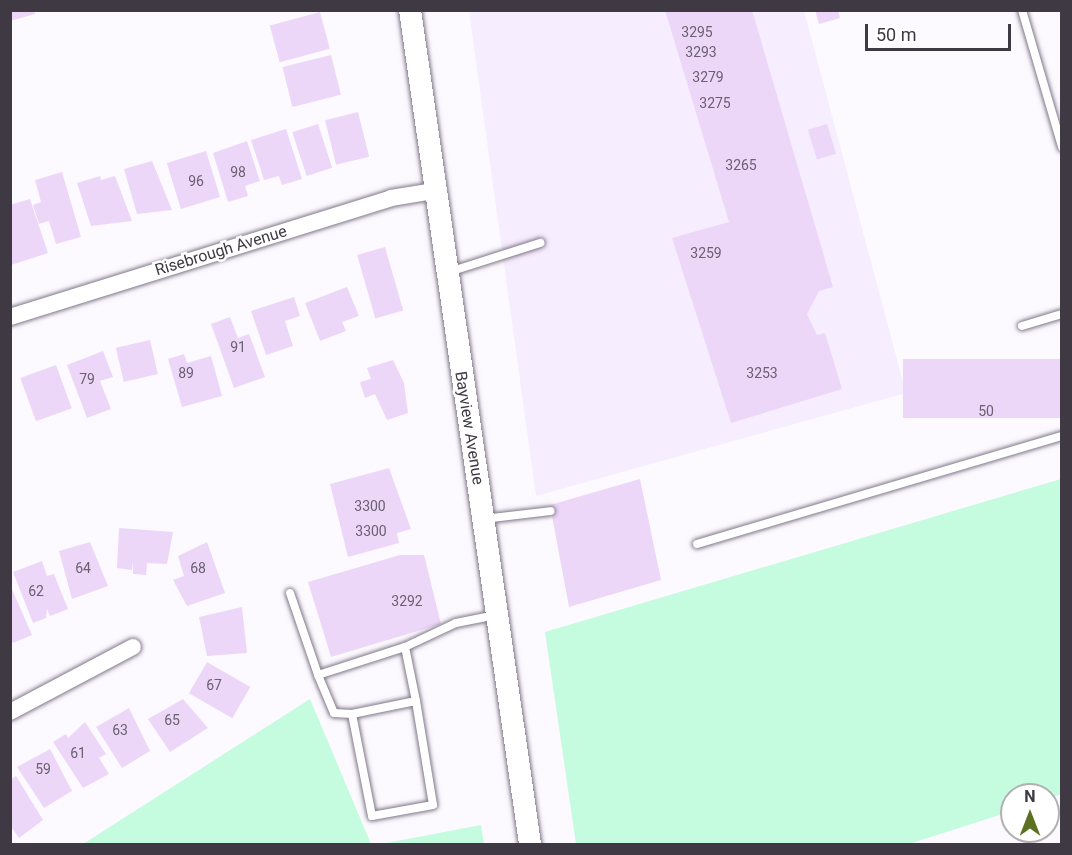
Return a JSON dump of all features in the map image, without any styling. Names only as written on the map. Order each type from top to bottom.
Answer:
[{"type":"main road","name":"Bayview Avenue","points":[[410,10],[434,191],[530,844]]},
{"type":"street","name":"Risebrough Avenue","points":[[10,317],[391,198],[434,191]]},
{"type":"street","points":[[10,712],[133,647]]},
{"type":"lane","points":[[1022,10],[1062,147]]},
{"type":"lane","points":[[446,273],[540,243]]},
{"type":"lane","points":[[1022,326],[1062,314]]},
{"type":"lane","points":[[698,544],[1062,436]]},
{"type":"lane","points":[[483,519],[551,511]]},
{"type":"lane","points":[[290,593],[318,675],[334,713],[352,714],[416,701]]},
{"type":"lane","points":[[318,675],[405,647],[456,623],[498,615]]},
{"type":"lane","points":[[352,714],[372,816],[433,805],[405,647]]},
{"type":"shaded area","points":[[469,11],[804,11],[906,393],[536,496]]},
{"type":"green space","points":[[1061,479],[1061,794],[1060,783],[1000,783],[1000,815],[909,844],[576,844],[545,632]]},
{"type":"green space","points":[[310,699],[371,844],[83,844]]},
{"type":"green space","points":[[481,825],[484,844],[381,844]]},
{"type":"building","points":[[10,10],[34,10],[35,14],[10,21]]},
{"type":"building","points":[[665,10],[752,10],[833,287],[819,291],[807,314],[817,335],[825,333],[842,389],[731,423],[672,238],[729,222]]},
{"type":"building","points":[[815,10],[838,10],[840,18],[819,24]]},
{"type":"building","points":[[320,12],[330,49],[280,62],[270,25]]},
{"type":"building","points":[[331,55],[341,95],[292,107],[282,67]]},
{"type":"building","points":[[358,112],[369,157],[336,165],[325,120]]},
{"type":"building","points":[[318,124],[332,168],[307,176],[292,132]]},
{"type":"building","points":[[827,124],[836,154],[817,159],[808,130]]},
{"type":"building","points":[[286,129],[302,179],[282,185],[279,176],[264,180],[251,140]]},
{"type":"building","points":[[247,141],[260,181],[245,186],[248,196],[228,202],[213,153]]},
{"type":"building","points":[[206,151],[220,197],[181,209],[167,163]]},
{"type":"building","points":[[152,161],[172,210],[137,214],[124,169]]},
{"type":"building","points":[[62,172],[81,237],[56,244],[49,221],[39,224],[33,205],[41,202],[35,180]]},
{"type":"building","points":[[100,176],[101,180],[115,176],[132,221],[91,226],[77,183]]},
{"type":"building","points":[[30,199],[48,253],[11,265],[10,205]]},
{"type":"building","points":[[385,247],[403,310],[375,318],[357,255]]},
{"type":"building","points":[[347,287],[359,316],[342,322],[346,331],[320,341],[305,303]]},
{"type":"building","points":[[294,297],[300,316],[285,321],[293,346],[266,355],[251,311]]},
{"type":"building","points":[[230,317],[238,338],[249,334],[265,377],[234,388],[211,324]]},
{"type":"building","points":[[150,340],[158,374],[124,382],[116,348]]},
{"type":"building","points":[[103,351],[113,377],[100,381],[111,409],[87,418],[67,365]]},
{"type":"building","points":[[184,354],[187,363],[211,356],[222,396],[182,407],[168,359]]},
{"type":"building","points":[[903,359],[1062,359],[1062,418],[903,418]]},
{"type":"building","points":[[393,360],[404,383],[408,413],[387,420],[375,394],[365,398],[360,382],[371,379],[367,368]]},
{"type":"building","points":[[56,365],[72,408],[36,421],[20,378]]},
{"type":"building","points":[[389,468],[411,529],[397,533],[399,543],[348,557],[330,484]]},
{"type":"building","points":[[640,479],[661,580],[569,607],[550,505]]},
{"type":"building","points":[[119,528],[173,532],[167,564],[147,563],[146,575],[133,574],[133,562],[132,570],[117,568]]},
{"type":"building","points":[[90,542],[108,586],[72,599],[59,551]]},
{"type":"building","points":[[207,542],[225,593],[187,606],[173,580],[184,576],[178,556]]},
{"type":"building","points":[[400,555],[424,555],[441,624],[331,657],[308,582]]},
{"type":"building","points":[[42,561],[47,576],[54,574],[68,609],[50,616],[47,609],[46,618],[33,623],[13,572]]},
{"type":"building","points":[[11,587],[32,635],[13,643],[10,637]]},
{"type":"building","points":[[242,607],[247,653],[207,656],[199,617]]},
{"type":"building","points":[[207,662],[250,687],[232,718],[189,693]]},
{"type":"building","points":[[183,699],[208,728],[170,752],[148,719]]},
{"type":"building","points":[[129,708],[150,751],[122,768],[96,727]]},
{"type":"building","points":[[85,722],[106,754],[99,758],[109,774],[83,788],[53,742],[66,734],[68,738]]},
{"type":"building","points":[[50,749],[72,791],[44,808],[17,767]]},
{"type":"building","points":[[16,776],[43,820],[19,838],[10,825],[10,780]]}]
